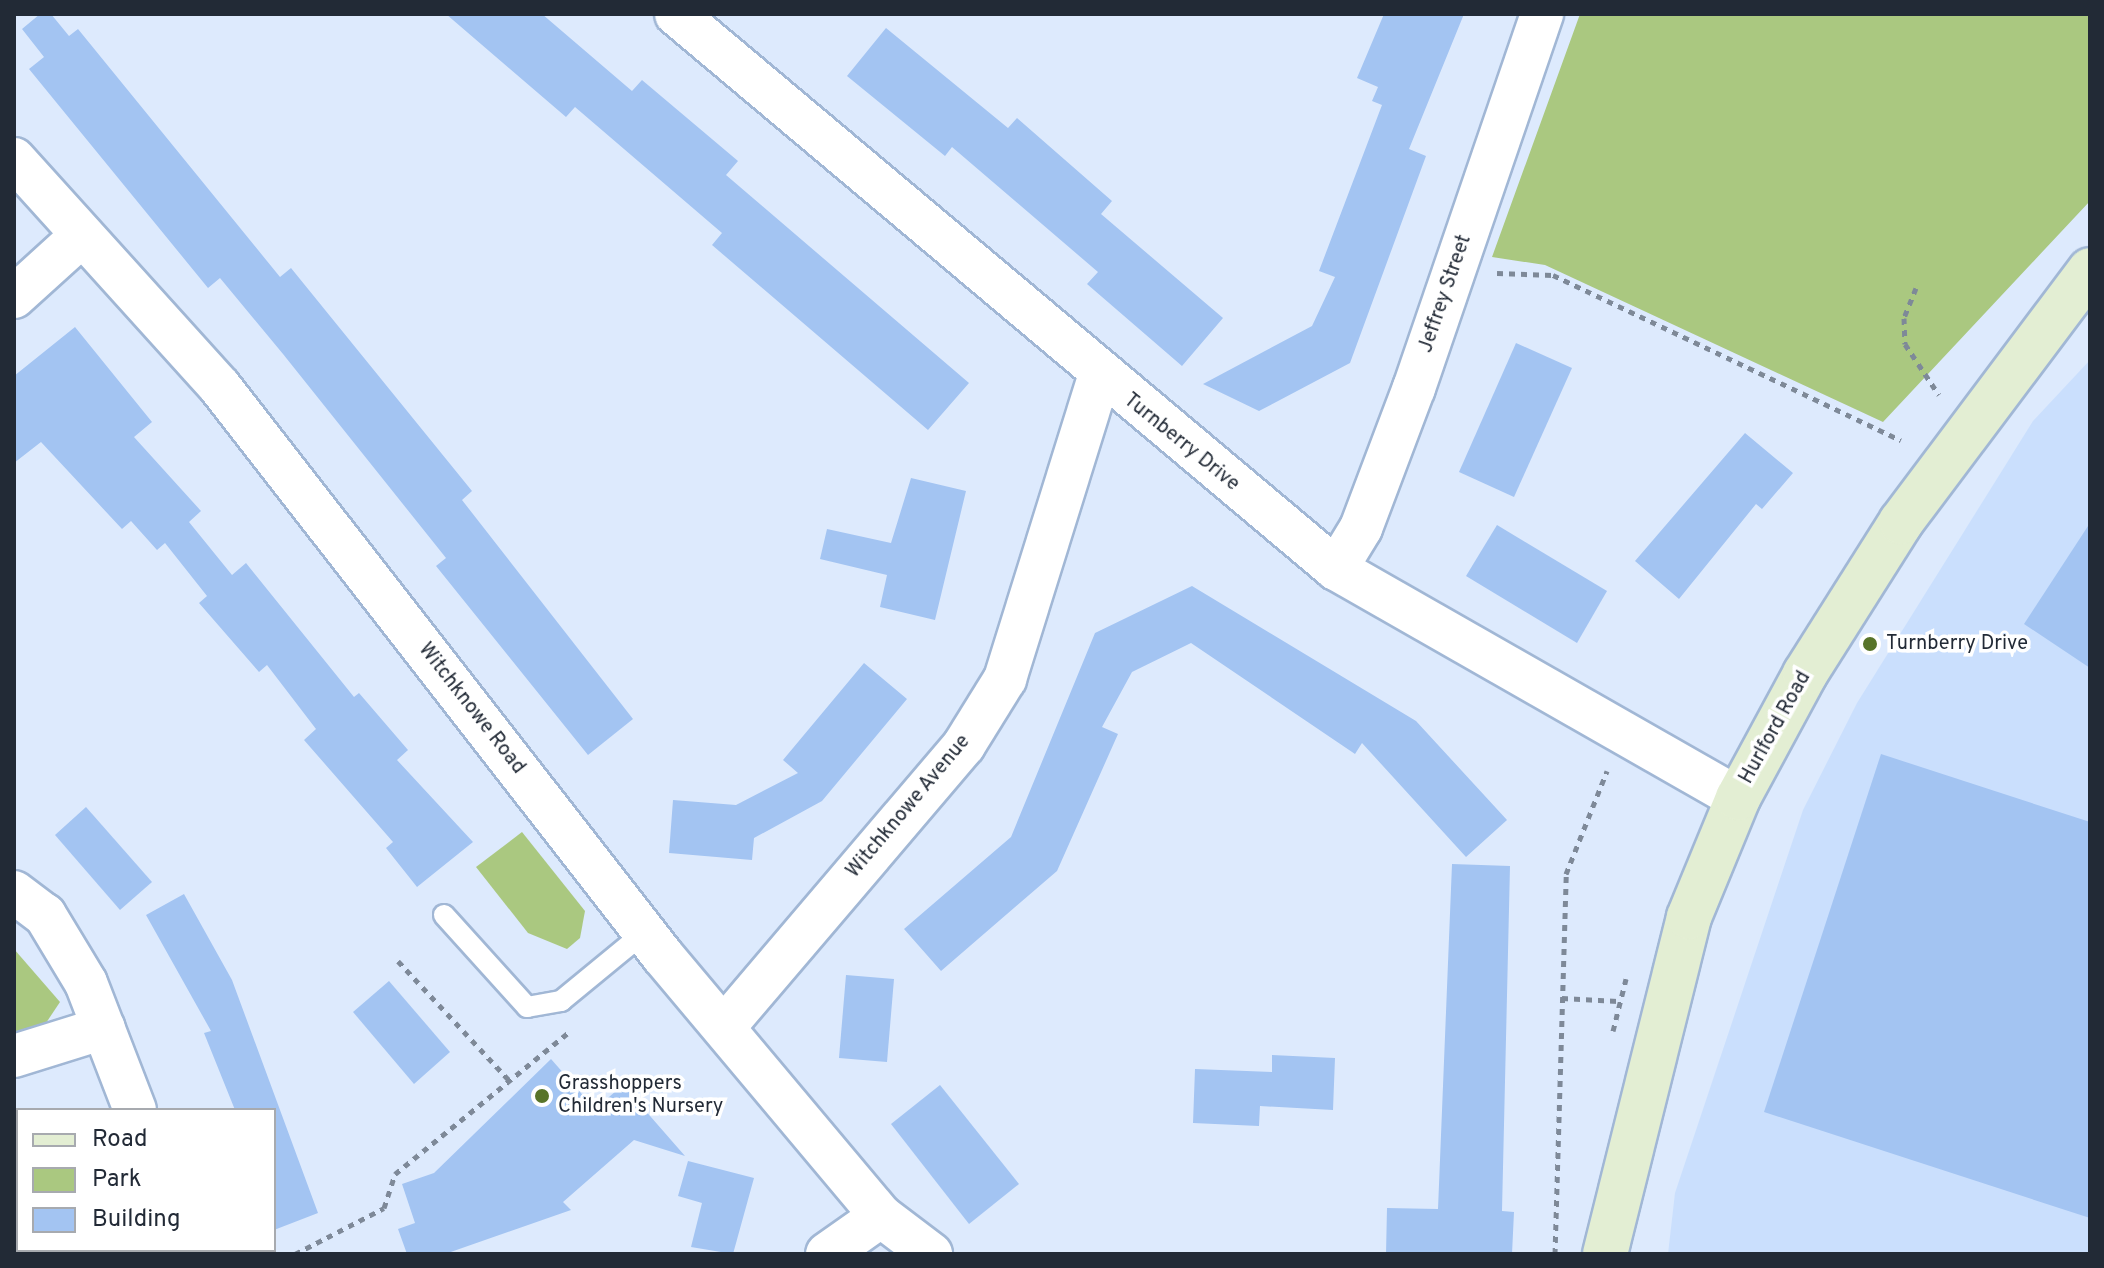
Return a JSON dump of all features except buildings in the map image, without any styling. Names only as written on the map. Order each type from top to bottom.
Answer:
[{"type":"main road","name":"Hurlford Road","points":[[1605,1254],[1689,917],[1738,798],[1805,674],[1901,522],[2090,270]]},
{"type":"street","name":"Turnberry Drive","points":[[676,14],[1099,377],[1336,569],[1738,798]]},
{"type":"street","name":"Jeffrey Street","points":[[1336,569],[1361,528],[1542,14]]},
{"type":"street","name":"Witchknowe Road","points":[[14,159],[79,238],[220,387],[645,932],[881,1216],[931,1254]]},
{"type":"street","points":[[14,297],[79,238]]},
{"type":"street","name":"Witchknowe Avenue","points":[[725,1026],[964,745],[1005,679],[1099,377]]},
{"type":"street","points":[[14,892],[45,915],[104,1028],[134,1108]]},
{"type":"street","points":[[14,1056],[104,1028]]},
{"type":"street","points":[[827,1254],[881,1216]]},
{"type":"lane","points":[[444,915],[527,1007],[561,1001],[645,932]]},
{"type":"path","points":[[1453,273],[1553,275],[1901,440]]},
{"type":"path","points":[[1916,288],[1904,318],[1905,344],[1939,395]]},
{"type":"path","points":[[1555,1254],[1566,874],[1621,734]]},
{"type":"path","points":[[398,961],[510,1081]]},
{"type":"path","points":[[1562,998],[1618,1001]]},
{"type":"path","points":[[295,1254],[384,1208],[395,1174],[580,1022]]},
{"type":"shaded area","points":[[2090,360],[2090,1254],[1668,1254],[1675,1193],[1803,810],[1857,703],[2033,421]]},
{"type":"green space","points":[[1580,14],[2090,14],[2090,201],[1883,422],[1545,265],[1492,257]]},
{"type":"green space","points":[[522,832],[585,911],[580,938],[567,949],[528,933],[476,867]]},
{"type":"green space","points":[[14,949],[60,1002],[46,1023],[14,1032]]},
{"type":"place","name":"Turnberry Drive","points":[[1870,644]]},
{"type":"place","name":"Grasshoppers Children's Nursery","points":[[542,1096]]}]
